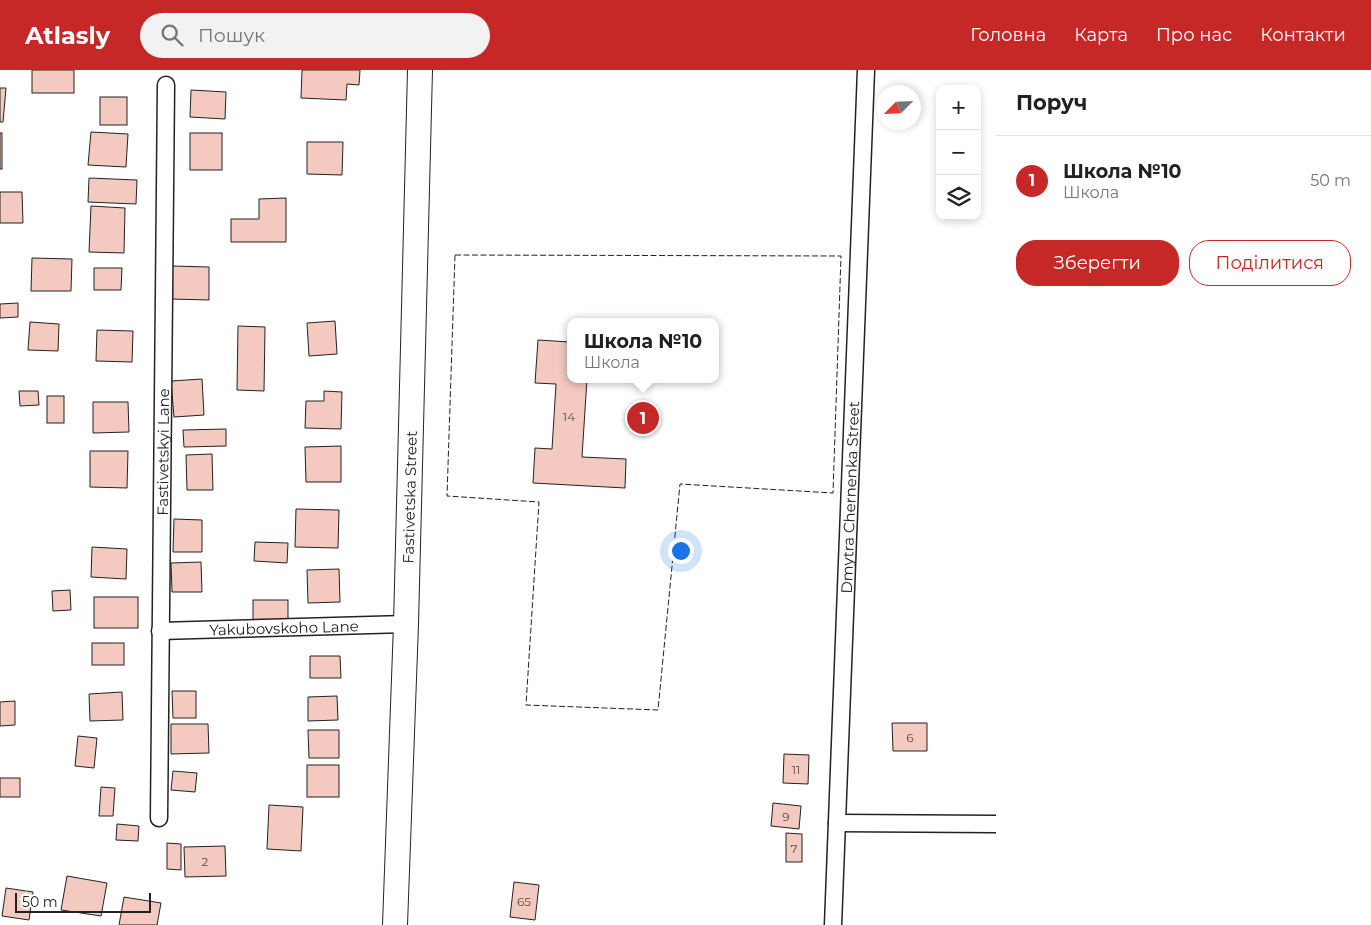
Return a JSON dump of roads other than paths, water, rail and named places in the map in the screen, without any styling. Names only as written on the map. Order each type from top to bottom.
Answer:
[{"type":"main road","name":"Fastivetska Street","points":[[395,925],[406,624],[420,70]]},
{"type":"street","name":"Dmytra Chernenka Street","points":[[833,925],[866,70]]},
{"type":"street","name":"Fastivetskyi Lane","points":[[159,818],[166,84]]},
{"type":"street","name":"Yakubovskoho Lane","points":[[160,631],[406,624]]},
{"type":"street","points":[[837,823],[996,824]]},
{"type":"place","name":"Школа №10","points":[[643,418]]}]
